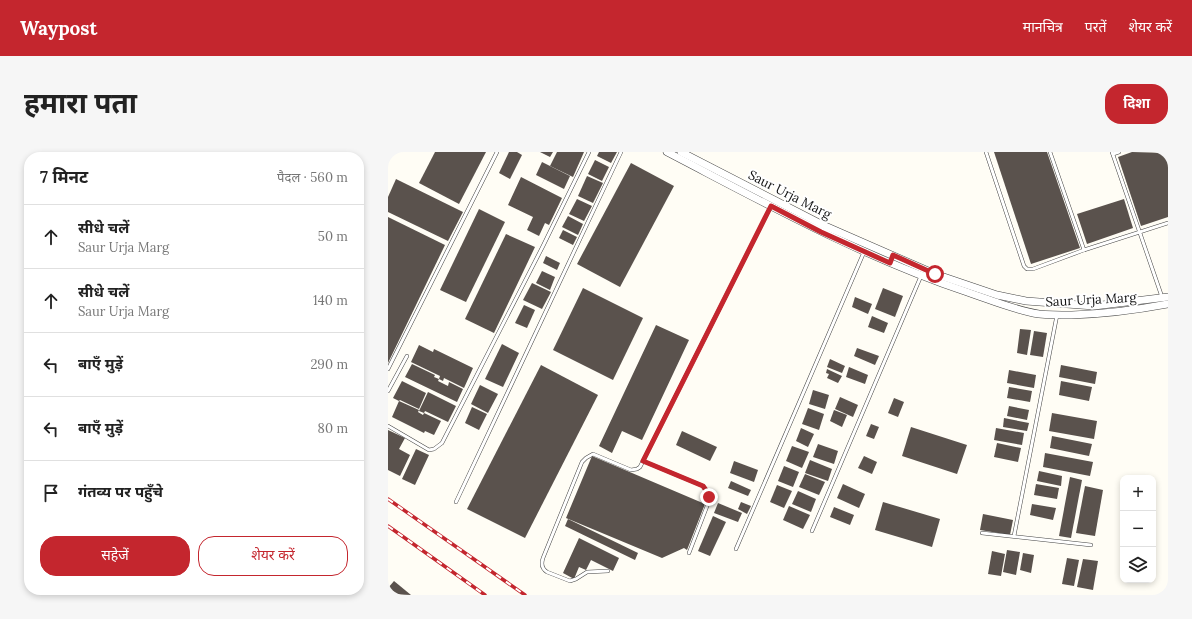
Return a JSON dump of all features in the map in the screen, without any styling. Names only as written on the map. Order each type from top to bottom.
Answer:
[{"type":"street","name":"Saur Urja Marg","points":[[681,152],[825,226],[935,274],[997,295],[1026,301],[1094,306],[1166,301]]},
{"type":"street","name":"Saur Urja Marg","points":[[670,153],[821,232],[864,252],[921,276],[1019,310],[1040,314],[1057,315],[1094,314],[1134,310],[1166,301]]},
{"type":"street","points":[[890,263],[893,255]]},
{"type":"lane","points":[[388,369],[497,152]]},
{"type":"lane","points":[[388,426],[429,450],[434,449],[442,443],[543,246],[589,152]]},
{"type":"lane","points":[[456,502],[621,152]]},
{"type":"lane","points":[[986,152],[1026,269],[1033,269],[1168,222]]},
{"type":"lane","points":[[1050,152],[1084,250]]},
{"type":"lane","points":[[1119,152],[1112,153],[1166,301]]},
{"type":"lane","points":[[608,571],[587,572],[573,580],[568,580],[544,570],[542,562],[582,462],[593,454],[631,470],[637,469],[643,461],[771,206]]},
{"type":"lane","points":[[736,549],[864,252]]},
{"type":"lane","points":[[812,531],[921,276]]},
{"type":"lane","points":[[1014,536],[1057,315]]},
{"type":"lane","points":[[388,391],[407,356]]},
{"type":"lane","points":[[643,461],[703,486],[708,493],[709,501],[689,553]]},
{"type":"lane","points":[[982,533],[1091,545]]},
{"type":"building","points":[[435,152],[486,152],[459,204],[419,183]]},
{"type":"building","points":[[509,152],[517,152],[522,155],[510,179],[499,173]]},
{"type":"building","points":[[540,152],[553,152],[550,157]]},
{"type":"building","points":[[557,152],[584,152],[573,177],[550,166]]},
{"type":"building","points":[[599,152],[617,152],[611,163],[597,156]]},
{"type":"building","points":[[994,152],[1047,152],[1080,248],[1031,264]]},
{"type":"building","points":[[1132,152],[1168,153],[1168,217],[1141,226],[1118,157]]},
{"type":"building","points":[[595,160],[609,167],[602,181],[588,174]]},
{"type":"building","points":[[542,162],[570,176],[564,189],[536,175]]},
{"type":"building","points":[[631,163],[674,186],[620,287],[577,264]]},
{"type":"building","points":[[587,176],[603,183],[593,203],[578,196]]},
{"type":"building","points":[[521,177],[562,198],[549,225],[545,223],[539,236],[527,230],[533,217],[508,205]]},
{"type":"building","points":[[396,179],[463,212],[448,241],[388,212],[388,197]]},
{"type":"building","points":[[577,199],[592,206],[584,221],[569,214]]},
{"type":"building","points":[[1124,199],[1133,228],[1087,244],[1077,214]]},
{"type":"building","points":[[479,209],[505,222],[466,302],[440,290]]},
{"type":"building","points":[[568,216],[583,224],[578,235],[562,227]]},
{"type":"building","points":[[388,217],[445,245],[388,363]]},
{"type":"building","points":[[563,230],[577,237],[573,245],[559,238]]},
{"type":"building","points":[[506,234],[535,247],[494,333],[465,319]]},
{"type":"building","points":[[546,256],[560,263],[557,270],[543,263]]},
{"type":"building","points":[[542,271],[555,277],[550,290],[536,283]]},
{"type":"building","points":[[532,283],[551,292],[542,309],[523,300]]},
{"type":"building","points":[[583,288],[643,318],[613,380],[553,350]]},
{"type":"building","points":[[883,288],[903,296],[895,317],[875,309]]},
{"type":"building","points":[[855,297],[872,304],[868,314],[852,307]]},
{"type":"building","points":[[524,305],[535,310],[527,328],[515,323]]},
{"type":"building","points":[[872,316],[888,323],[884,333],[868,327]]},
{"type":"building","points":[[656,325],[689,340],[642,440],[622,431],[612,453],[599,446]]},
{"type":"building","points":[[1020,329],[1031,330],[1027,355],[1017,353]]},
{"type":"building","points":[[1034,331],[1047,333],[1043,357],[1030,355]]},
{"type":"building","points":[[502,344],[519,353],[503,387],[485,379]]},
{"type":"building","points":[[419,345],[433,352],[434,349],[473,368],[464,388],[444,378],[443,381],[439,379],[440,376],[411,362]]},
{"type":"building","points":[[857,348],[879,356],[875,365],[854,356]]},
{"type":"building","points":[[830,359],[845,366],[842,373],[827,367]]},
{"type":"building","points":[[412,364],[435,375],[434,377],[439,379],[438,381],[448,386],[449,382],[463,389],[457,402],[405,377]]},
{"type":"building","points":[[541,365],[598,395],[525,538],[467,509]]},
{"type":"building","points":[[1061,365],[1097,372],[1095,384],[1059,377]]},
{"type":"building","points":[[849,367],[868,375],[865,384],[846,377]]},
{"type":"building","points":[[827,369],[842,376],[838,383],[827,378],[829,374],[826,373]]},
{"type":"building","points":[[1009,370],[1036,375],[1034,388],[1007,383]]},
{"type":"building","points":[[402,381],[426,393],[419,409],[400,400],[399,401],[393,398]]},
{"type":"building","points":[[1061,381],[1092,387],[1089,401],[1059,395]]},
{"type":"building","points":[[480,385],[498,394],[488,413],[471,404]]},
{"type":"building","points":[[1009,387],[1032,391],[1030,402],[1007,398]]},
{"type":"building","points":[[813,390],[829,395],[825,409],[809,404]]},
{"type":"building","points":[[428,392],[456,406],[448,422],[425,411],[424,413],[419,411]]},
{"type":"building","points":[[840,397],[858,405],[853,417],[835,409]]},
{"type":"building","points":[[894,398],[904,402],[898,417],[888,413]]},
{"type":"building","points":[[399,401],[419,410],[418,412],[423,415],[424,413],[441,421],[434,435],[425,431],[424,433],[392,417]]},
{"type":"building","points":[[1009,406],[1029,410],[1027,420],[1007,416]]},
{"type":"building","points":[[472,407],[487,414],[479,430],[465,423]]},
{"type":"building","points":[[808,408],[824,414],[819,430],[802,424]]},
{"type":"building","points":[[834,410],[847,415],[842,427],[830,421]]},
{"type":"building","points":[[1052,413],[1097,421],[1094,439],[1049,431]]},
{"type":"building","points":[[1004,418],[1029,423],[1027,431],[1003,427]]},
{"type":"building","points":[[871,424],[879,427],[874,439],[866,436]]},
{"type":"building","points":[[911,427],[967,445],[957,474],[902,456]]},
{"type":"building","points":[[801,428],[814,434],[808,447],[796,441]]},
{"type":"building","points":[[996,428],[1024,433],[1022,445],[994,440]]},
{"type":"building","points":[[388,430],[405,438],[399,449],[410,455],[400,476],[388,470]]},
{"type":"building","points":[[682,431],[717,447],[710,461],[676,445]]},
{"type":"building","points":[[1052,436],[1092,444],[1089,456],[1050,448]]},
{"type":"building","points":[[997,443],[1021,448],[1018,462],[994,457]]},
{"type":"building","points":[[818,444],[838,451],[834,464],[813,457]]},
{"type":"building","points":[[792,446],[809,452],[802,468],[786,461]]},
{"type":"building","points":[[416,449],[429,455],[415,485],[402,479]]},
{"type":"building","points":[[1045,453],[1093,462],[1090,476],[1043,467]]},
{"type":"building","points":[[592,456],[705,504],[687,550],[684,548],[662,558],[566,518]]},
{"type":"building","points":[[864,456],[877,462],[872,474],[858,468]]},
{"type":"building","points":[[810,460],[832,469],[828,481],[805,473]]},
{"type":"building","points":[[734,461],[758,470],[754,482],[730,473]]},
{"type":"building","points":[[784,466],[799,472],[793,487],[778,481]]},
{"type":"building","points":[[1039,471],[1062,476],[1061,486],[1037,481]]},
{"type":"building","points":[[805,474],[825,482],[819,495],[799,487]]},
{"type":"building","points":[[1070,477],[1082,480],[1071,538],[1059,536]]},
{"type":"building","points":[[731,481],[751,490],[748,496],[728,488]]},
{"type":"building","points":[[843,484],[865,494],[859,508],[837,498]]},
{"type":"building","points":[[1036,484],[1059,488],[1057,499],[1034,495]]},
{"type":"building","points":[[777,485],[792,491],[784,508],[770,502]]},
{"type":"building","points":[[1085,486],[1103,490],[1095,536],[1076,533]]},
{"type":"building","points":[[798,491],[816,499],[811,512],[792,504]]},
{"type":"building","points":[[741,502],[751,506],[747,514],[738,509]]},
{"type":"building","points":[[883,502],[940,519],[932,547],[875,530]]},
{"type":"building","points":[[718,503],[742,513],[738,522],[714,513]]},
{"type":"building","points":[[1032,504],[1056,508],[1053,520],[1030,515]]},
{"type":"building","points":[[789,506],[810,515],[803,529],[783,520]]},
{"type":"building","points":[[834,507],[854,515],[850,525],[830,517]]},
{"type":"building","points":[[983,514],[1013,520],[1010,535],[980,530]]},
{"type":"building","points":[[713,516],[726,522],[710,556],[698,551]]},
{"type":"building","points":[[568,519],[638,553],[635,560],[565,526]]},
{"type":"building","points":[[579,538],[619,558],[613,571],[591,560],[586,570],[579,567],[574,579],[563,573]]},
{"type":"building","points":[[1007,550],[1020,552],[1016,575],[1003,572]]},
{"type":"building","points":[[992,551],[1005,554],[1001,576],[988,574]]},
{"type":"building","points":[[1023,553],[1034,555],[1031,573],[1020,570]]},
{"type":"building","points":[[1067,558],[1079,560],[1074,586],[1062,584]]},
{"type":"building","points":[[1083,559],[1098,561],[1093,590],[1077,587]]},
{"type":"building","points":[[394,581],[411,595],[388,594],[388,588]]},
{"type":"railway","points":[[388,499],[525,595]]},
{"type":"railway","points":[[388,526],[485,595]]},
{"type":"route","points":[[709,497],[703,486],[643,461],[771,206],[821,232],[890,263],[893,255],[935,274]]}]
